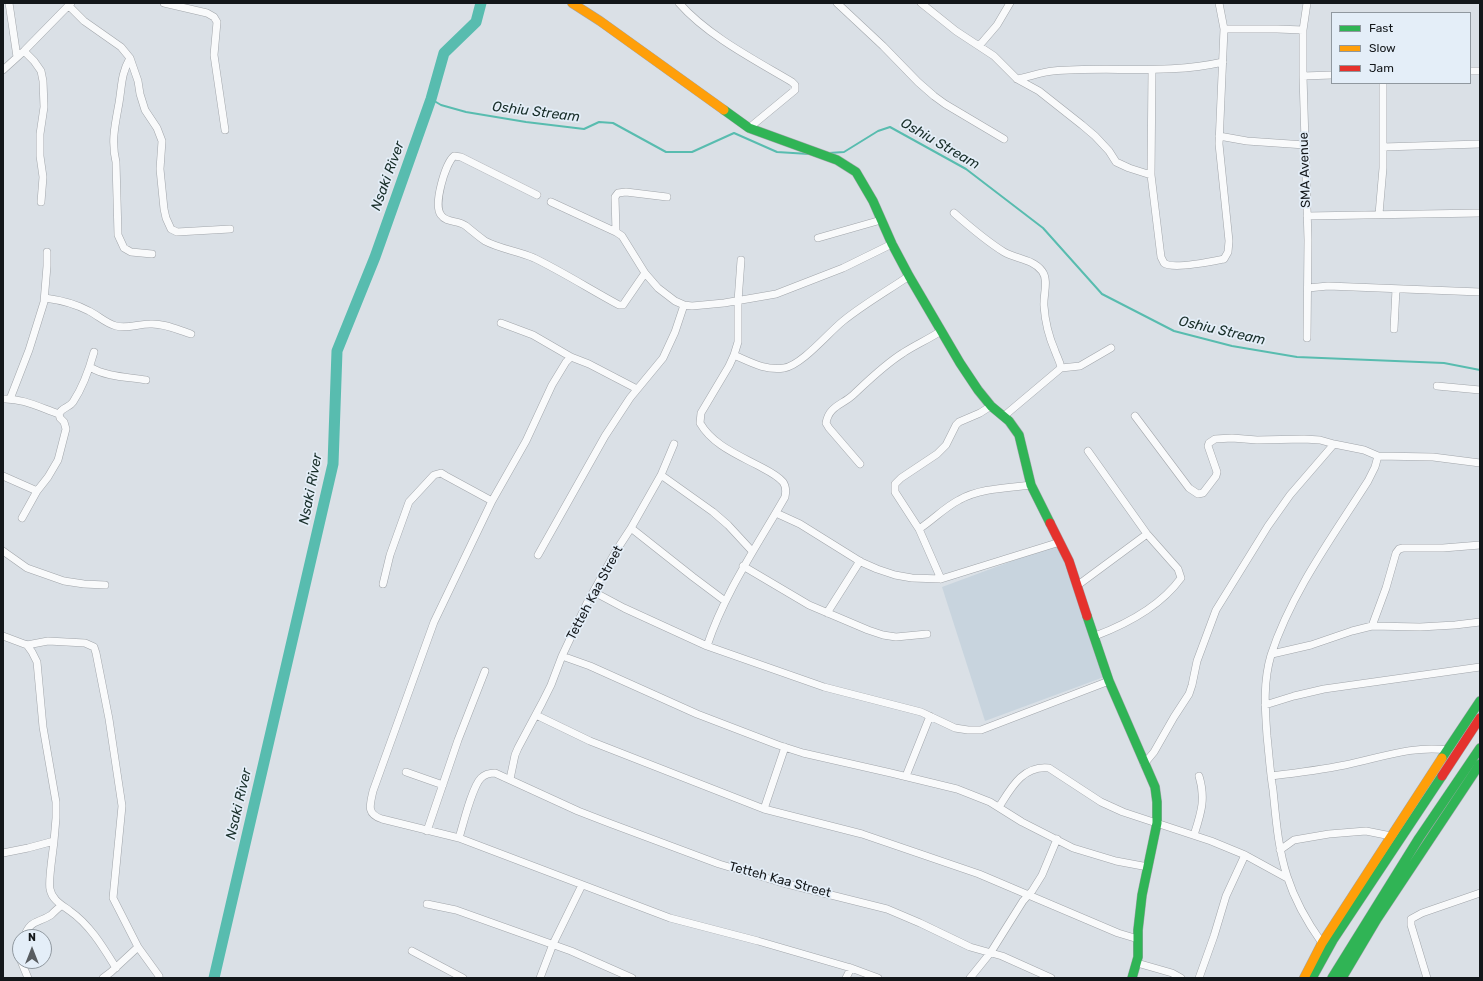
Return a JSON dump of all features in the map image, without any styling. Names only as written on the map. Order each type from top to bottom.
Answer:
[{"type":"street","points":[[9,3],[17,57]]},
{"type":"street","points":[[164,3],[207,13],[214,17],[217,22],[214,55],[225,130]]},
{"type":"street","points":[[572,3],[600,21],[749,128],[837,160],[856,172],[869,194],[892,244],[909,276],[941,331],[978,390],[991,406],[1004,416],[1015,428],[1019,435],[1031,485],[1060,542],[1078,585],[1109,681],[1144,764],[1155,786],[1157,823],[1142,895],[1138,957],[1132,978]]},
{"type":"street","points":[[679,3],[688,14],[713,33],[795,85],[795,90],[749,128]]},
{"type":"street","points":[[837,3],[934,96],[1004,139]]},
{"type":"street","points":[[921,3],[956,31],[994,56],[1017,79],[1039,92],[1086,129],[1109,151],[1116,162],[1122,166],[1151,175]]},
{"type":"street","points":[[979,46],[997,25],[1010,3]]},
{"type":"street","points":[[1152,70],[1151,175],[1161,257],[1165,263],[1170,265],[1199,264],[1224,259],[1228,252],[1229,241],[1219,136],[1224,29],[1219,3]]},
{"type":"street","name":"SMA Avenue","points":[[1307,3],[1303,30],[1302,76],[1307,216],[1307,338]]},
{"type":"street","points":[[3,70],[70,5],[84,21],[121,47],[130,58],[138,81],[145,110],[157,128],[162,141],[160,169],[163,203],[166,218],[171,229],[174,232],[177,232],[230,229]]},
{"type":"street","points":[[3,13],[11,13]]},
{"type":"street","points":[[1224,29],[1277,28],[1303,30]]},
{"type":"street","points":[[24,51],[41,71],[43,81],[44,107],[40,134],[40,156],[43,177],[41,202]]},
{"type":"street","points":[[130,58],[123,73],[113,135],[116,162],[118,235],[124,248],[132,252],[152,254]]},
{"type":"street","points":[[1017,79],[1042,72],[1068,70],[1152,70],[1204,66],[1223,62]]},
{"type":"street","points":[[1302,76],[1331,76]]},
{"type":"street","points":[[1380,214],[1384,84]]},
{"type":"street","points":[[1219,136],[1247,141],[1305,145]]},
{"type":"street","points":[[1383,146],[1480,144]]},
{"type":"street","points":[[537,195],[461,157],[454,156],[446,170],[438,206],[440,215],[443,218],[466,225],[472,232],[486,241],[533,258],[619,305],[623,305],[645,273]]},
{"type":"street","points":[[616,232],[615,197],[618,193],[626,192],[667,197]]},
{"type":"street","points":[[551,202],[622,236],[645,273],[658,288],[666,295],[684,305],[706,305],[776,294],[843,268],[892,244]]},
{"type":"street","points":[[954,212],[981,236],[1006,252],[1041,269],[1045,275],[1045,316],[1061,368]]},
{"type":"street","points":[[1307,216],[1480,213]]},
{"type":"street","points":[[818,238],[881,220]]},
{"type":"street","points":[[47,252],[45,298],[29,350],[6,399],[24,402],[59,414]]},
{"type":"street","points":[[707,646],[714,626],[743,566],[776,513],[785,497],[786,490],[784,483],[777,476],[723,447],[708,434],[700,423],[701,414],[729,366],[738,342],[738,301],[741,260]]},
{"type":"street","points":[[734,355],[760,366],[773,369],[785,368],[797,362],[842,322],[862,307],[909,276]]},
{"type":"street","points":[[1308,288],[1328,286],[1480,292]]},
{"type":"street","points":[[1394,329],[1396,289]]},
{"type":"street","points":[[45,298],[63,301],[90,311],[108,323],[117,326],[127,327],[149,324],[161,325],[192,334]]},
{"type":"street","points":[[538,555],[605,436],[637,388],[663,358],[676,332],[684,305]]},
{"type":"street","points":[[501,323],[533,336],[571,357],[589,364],[637,388]]},
{"type":"street","points":[[860,464],[829,428],[826,423],[827,415],[834,408],[852,397],[872,376],[891,361],[941,331]]},
{"type":"street","points":[[1004,416],[1061,368],[1080,366],[1111,348]]},
{"type":"street","points":[[59,414],[63,408],[68,407],[72,403],[83,384],[94,352]]},
{"type":"street","points":[[571,357],[566,362],[552,385],[526,441],[492,501],[434,622],[373,791],[371,814],[374,817],[459,838],[670,918],[758,940],[851,968],[878,978]]},
{"type":"street","points":[[90,367],[105,374],[146,380]]},
{"type":"street","points":[[1437,386],[1480,390]]},
{"type":"street","points":[[941,579],[919,529],[896,492],[895,484],[901,478],[937,454],[946,445],[956,425],[991,406]]},
{"type":"street","points":[[22,518],[37,491],[48,477],[58,460],[66,434],[65,425],[59,414]]},
{"type":"street","points":[[1135,416],[1189,488],[1198,494],[1203,492],[1216,476],[1217,472],[1208,446],[1209,443],[1215,439],[1320,440],[1364,450],[1378,456],[1433,457],[1480,463]]},
{"type":"street","name":"Tetteh Kaa Street","points":[[510,779],[515,755],[551,685],[562,656],[587,603],[661,475],[674,444]]},
{"type":"street","points":[[1144,764],[1154,752],[1189,694],[1197,661],[1216,610],[1268,526],[1290,495],[1334,444]]},
{"type":"street","points":[[1088,451],[1147,534],[1178,569],[1181,578],[1162,598],[1140,614],[1114,629],[1095,636]]},
{"type":"street","points":[[1322,943],[1307,922],[1296,901],[1287,878],[1280,850],[1271,776],[1265,705],[1266,671],[1283,623],[1307,578],[1368,481],[1375,467],[1378,456]]},
{"type":"street","points":[[383,584],[390,555],[409,502],[434,475],[441,473],[492,501]]},
{"type":"street","points":[[661,475],[713,512],[728,525],[752,551]]},
{"type":"street","points":[[3,476],[37,491]]},
{"type":"street","points":[[919,529],[965,496],[986,491],[1031,485]]},
{"type":"street","points":[[776,513],[800,524],[860,561],[895,575],[912,578],[941,579],[1060,542]]},
{"type":"street","points":[[631,528],[726,601]]},
{"type":"street","points":[[1078,585],[1147,534]]},
{"type":"street","points":[[1372,626],[1386,588],[1396,552],[1399,549],[1480,545]]},
{"type":"street","points":[[3,552],[27,568],[72,583],[105,585]]},
{"type":"street","points":[[827,613],[860,561]]},
{"type":"street","points":[[743,566],[790,594],[827,613],[884,635],[904,637],[927,634]]},
{"type":"street","points":[[594,592],[624,608],[707,646],[824,687],[921,712],[956,728],[981,730],[1109,681]]},
{"type":"street","points":[[1272,654],[1311,645],[1372,626],[1455,626],[1480,622]]},
{"type":"street","points":[[3,636],[27,644],[48,641],[85,643],[91,645],[96,653],[109,719],[122,806],[113,898],[138,947],[159,976]]},
{"type":"street","points":[[27,644],[37,662],[43,727],[56,802],[50,889],[52,895],[61,906],[85,923],[104,948],[116,968]]},
{"type":"street","points":[[562,656],[590,666],[697,714],[785,747],[803,753],[957,789],[1000,807],[1022,822],[1073,848],[1096,856],[1148,867]]},
{"type":"street","points":[[1265,705],[1324,688],[1480,667]]},
{"type":"street","points":[[427,831],[458,740],[485,671]]},
{"type":"street","points":[[1312,978],[1373,871],[1390,836],[1480,701]]},
{"type":"street","points":[[536,715],[590,741],[764,809],[862,834],[979,874],[1118,933],[1138,939]]},
{"type":"street","points":[[906,776],[930,716]]},
{"type":"street","points":[[1304,978],[1322,943],[1373,871],[1406,829],[1480,718]]},
{"type":"street","points":[[764,809],[785,747]]},
{"type":"street","points":[[1271,776],[1344,765],[1410,750],[1431,748],[1448,750]]},
{"type":"street","points":[[1332,978],[1420,838],[1480,748]]},
{"type":"street","points":[[1342,978],[1480,764]]},
{"type":"street","points":[[1000,807],[1015,782],[1024,774],[1042,768],[1049,768],[1101,802],[1123,812],[1194,835],[1245,855],[1287,878]]},
{"type":"street","points":[[406,772],[443,785]]},
{"type":"street","name":"Tetteh Kaa Street","points":[[459,838],[474,791],[480,779],[490,773],[495,773],[578,811],[720,864],[783,883],[887,909],[970,947],[991,952],[1019,962],[1052,978]]},
{"type":"street","points":[[1194,835],[1199,817],[1203,790],[1199,776]]},
{"type":"street","points":[[1406,829],[1413,831],[1420,838]]},
{"type":"street","points":[[1280,850],[1294,840],[1329,834],[1366,831],[1390,836]]},
{"type":"street","points":[[970,978],[991,952],[1023,901],[1029,895],[1042,875],[1057,839]]},
{"type":"street","points":[[3,853],[54,841]]},
{"type":"street","points":[[1199,978],[1226,896],[1245,855]]},
{"type":"street","points":[[540,978],[553,944],[582,884]]},
{"type":"street","points":[[1427,978],[1410,925],[1411,919],[1422,913],[1480,893]]},
{"type":"street","points":[[427,904],[456,910],[553,944],[632,978]]},
{"type":"street","points":[[28,929],[32,924],[52,914],[61,906]]},
{"type":"street","points":[[1364,942],[1366,924]]},
{"type":"street","points":[[103,978],[138,947]]},
{"type":"street","points":[[412,951],[463,978]]},
{"type":"street","points":[[1137,963],[1172,973],[1181,978]]},
{"type":"street","points":[[846,978],[851,968]]},
{"type":"shaded area","points":[[1058,544],[1104,677],[985,721],[942,587]]},
{"type":"waterway","name":"Nsaki River","points":[[214,978],[333,464],[337,351],[375,257],[431,99],[444,53],[476,22],[481,3]]},
{"type":"waterway","name":"Oshiu Stream","points":[[431,99],[441,105],[466,112],[526,122],[584,129],[599,122],[613,123],[666,152],[692,152],[734,133],[777,152],[809,154]]},
{"type":"waterway","name":"Oshiu Stream","points":[[829,153],[844,152],[878,131],[890,127],[966,169],[1043,228],[1102,294],[1174,331],[1232,346],[1297,357],[1444,363],[1480,370]]},
{"type":"traffic: fast","points":[[724,110],[749,128],[837,160],[856,172],[873,201],[892,244],[909,276],[960,363],[991,406],[1009,421],[1019,435],[1031,485],[1050,523]]},
{"type":"traffic: fast","points":[[1087,616],[1109,681],[1155,787],[1157,802],[1157,823],[1142,895],[1138,930],[1138,957],[1132,978]]},
{"type":"traffic: fast","points":[[1442,758],[1480,701]]},
{"type":"traffic: fast","points":[[1332,978],[1419,838],[1480,748]]},
{"type":"traffic: fast","points":[[1342,978],[1377,919],[1480,764]]},
{"type":"traffic: fast","points":[[1312,978],[1333,940],[1442,776]]},
{"type":"traffic: slow","points":[[572,3],[600,21],[724,110]]},
{"type":"traffic: slow","points":[[1304,978],[1322,943],[1442,758]]},
{"type":"traffic: jam","points":[[1050,523],[1069,561],[1087,616]]},
{"type":"traffic: jam","points":[[1442,776],[1480,718]]}]
